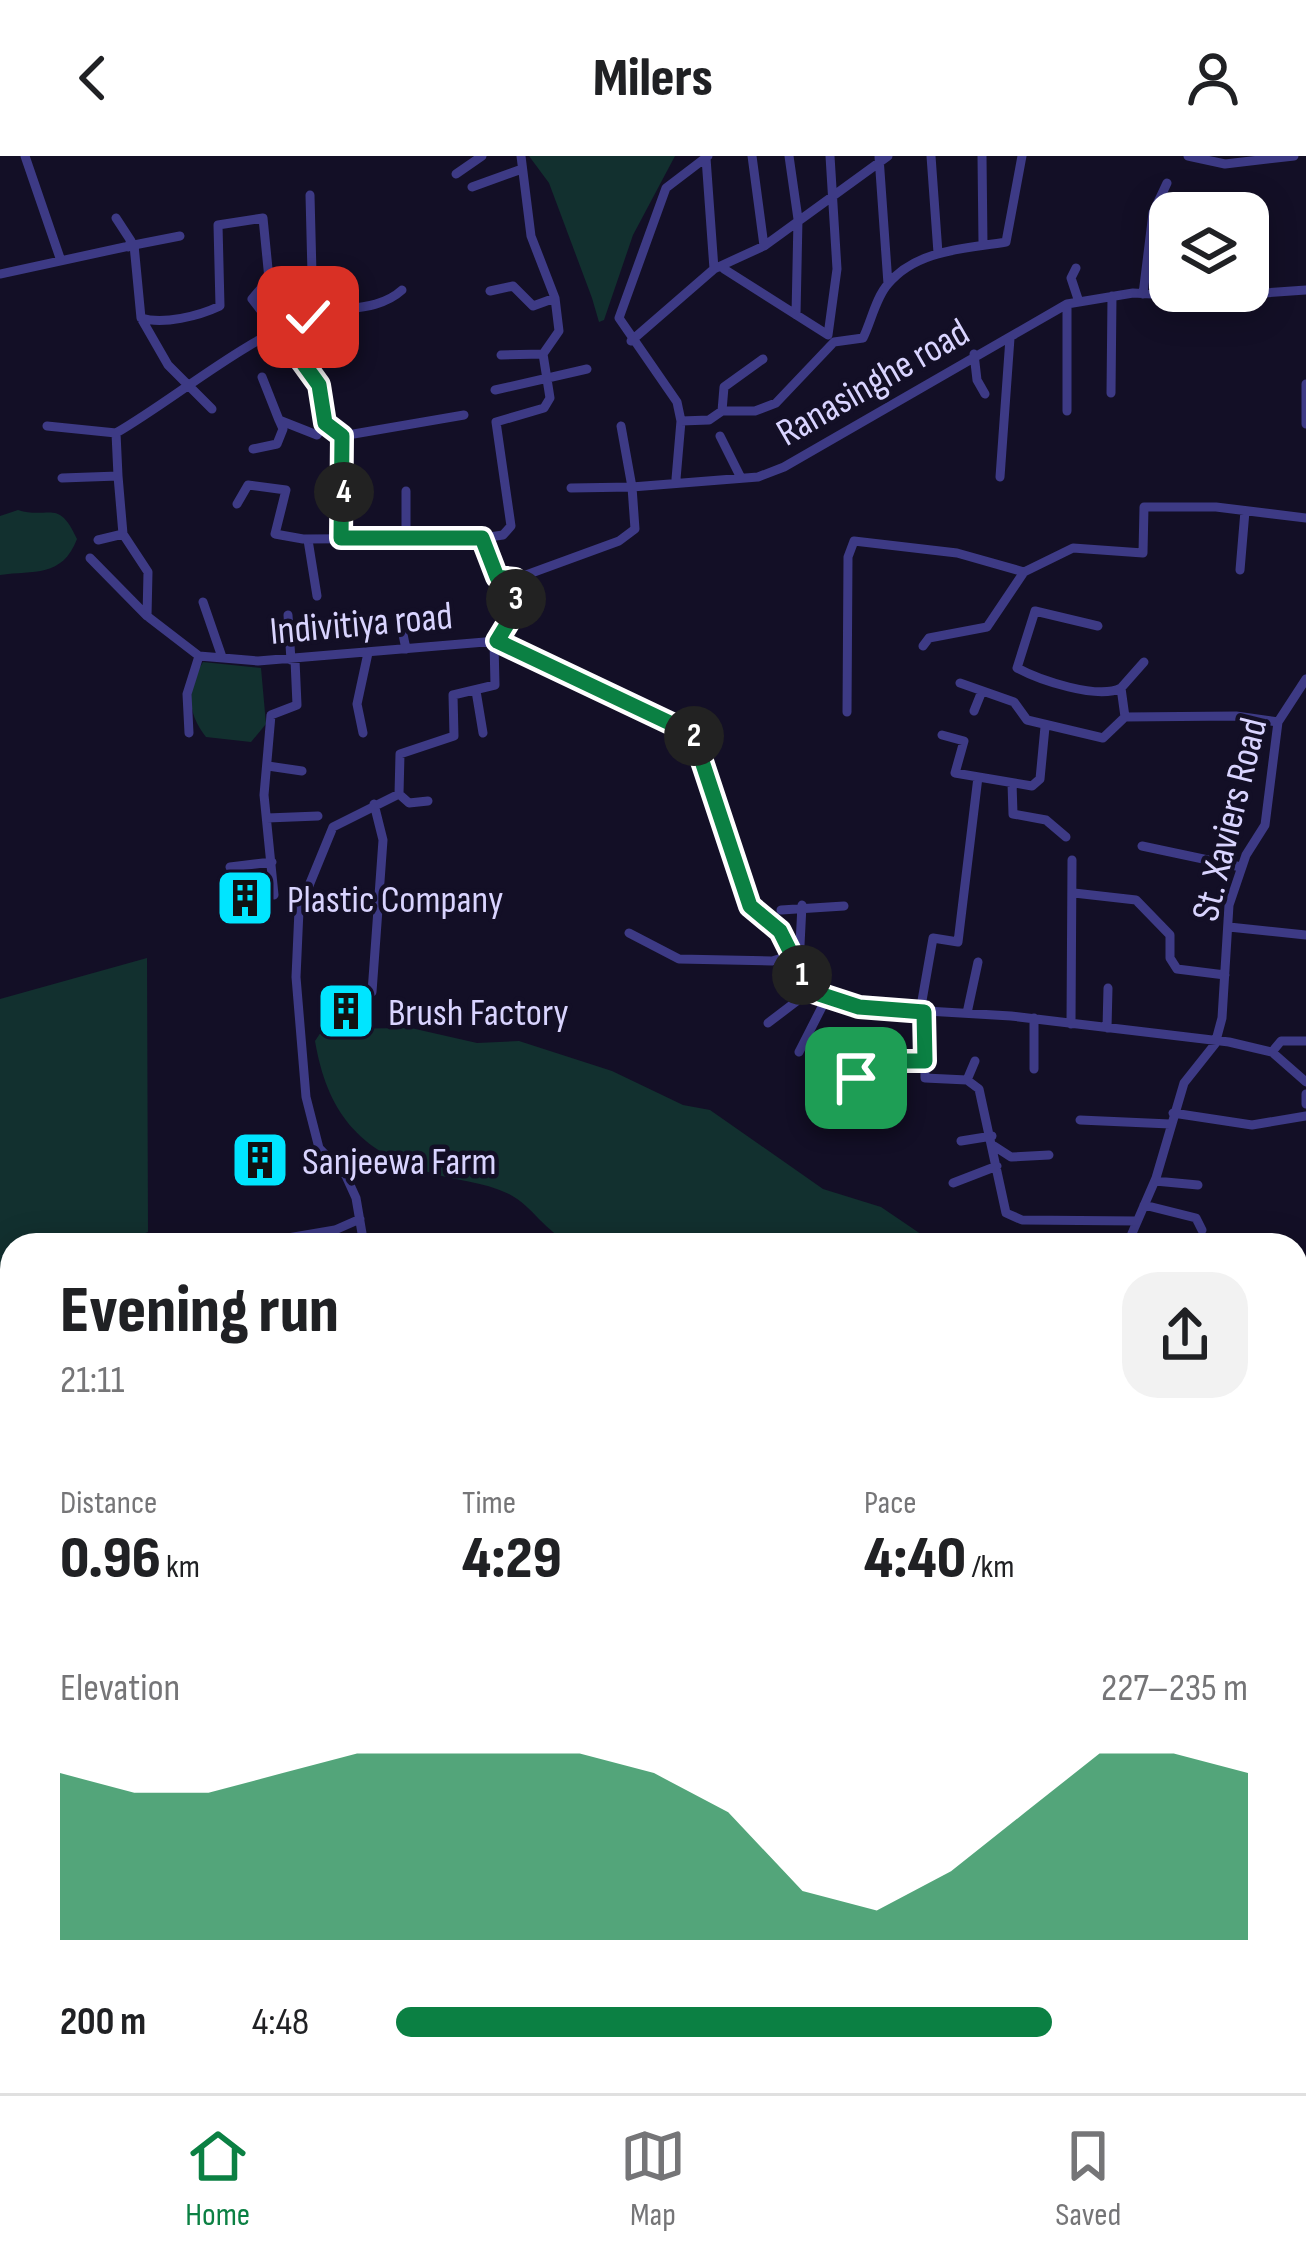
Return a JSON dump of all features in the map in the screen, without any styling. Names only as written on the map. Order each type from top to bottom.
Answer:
[{"type":"street","points":[[25,156],[59,258]]},
{"type":"street","points":[[456,174],[482,156]]},
{"type":"street","points":[[238,504],[248,485],[286,490],[275,534],[308,539],[503,536],[511,526],[496,422],[544,408],[550,398],[543,354],[559,332],[555,298],[531,236],[521,156]]},
{"type":"street","points":[[752,156],[764,246]]},
{"type":"street","points":[[789,156],[799,219],[796,315]]},
{"type":"street","points":[[719,269],[828,334],[837,269],[830,156]]},
{"type":"street","points":[[931,156],[938,253]]},
{"type":"street","points":[[982,156],[983,244]]},
{"type":"street","points":[[888,284],[938,253],[1006,242],[1022,156]]},
{"type":"street","points":[[1190,156],[1225,164],[1294,156]]},
{"type":"street","points":[[707,157],[719,269]]},
{"type":"street","points":[[676,479],[681,421],[677,402],[619,318],[652,218],[667,188],[707,157]]},
{"type":"street","points":[[631,341],[719,269],[764,246],[882,158]]},
{"type":"street","points":[[681,421],[709,420],[722,411],[755,411],[776,403],[834,342],[863,338],[888,284],[882,158]]},
{"type":"street","points":[[472,187],[522,169]]},
{"type":"street","points":[[1143,294],[1153,213],[1167,183]]},
{"type":"street","points":[[279,420],[317,435],[325,423],[319,385],[252,299],[269,279],[312,274],[310,195]]},
{"type":"street","points":[[116,218],[131,241],[141,318],[157,350],[212,409]]},
{"type":"street","points":[[141,318],[154,322],[220,306],[218,225],[265,220],[269,279]]},
{"type":"street","points":[[0,274],[179,236]]},
{"type":"street","points":[[1067,411],[1071,278],[1076,268]]},
{"type":"street","points":[[490,291],[513,286],[533,306],[555,298]]},
{"type":"street","points":[[47,426],[116,434],[280,331],[327,312],[391,300],[402,290]]},
{"type":"street","name":"Ranasinghe road","points":[[1269,293],[1306,290]]},
{"type":"street","name":"Ranasinghe road","points":[[571,488],[741,478],[784,467],[974,354],[1073,303],[1149,294]]},
{"type":"street","points":[[1112,296],[1112,393]]},
{"type":"street","points":[[1000,477],[1010,338]]},
{"type":"street","points":[[501,355],[543,354]]},
{"type":"street","points":[[974,354],[976,380],[985,394]]},
{"type":"street","points":[[722,411],[724,387],[763,359]]},
{"type":"street","points":[[495,390],[587,369]]},
{"type":"street","points":[[253,448],[277,444],[283,429],[262,377]]},
{"type":"street","points":[[1306,384],[1306,424]]},
{"type":"street","points":[[325,423],[342,436],[464,415]]},
{"type":"street","points":[[482,538],[497,577],[515,579],[619,541],[635,529],[621,426]]},
{"type":"street","points":[[116,434],[123,534],[148,572],[147,616]]},
{"type":"street","points":[[341,538],[342,436]]},
{"type":"street","points":[[720,436],[741,478]]},
{"type":"street","points":[[62,478],[118,476]]},
{"type":"street","points":[[406,491],[406,536]]},
{"type":"street","points":[[923,646],[929,638],[987,627],[1024,572],[1073,548],[1143,553],[1144,507],[1306,518]]},
{"type":"street","points":[[1240,570],[1245,511]]},
{"type":"street","points":[[98,540],[123,534]]},
{"type":"street","points":[[308,539],[317,596]]},
{"type":"street","points":[[847,712],[852,543],[916,546],[1024,572]]},
{"type":"street","points":[[90,558],[147,616],[199,656],[187,694],[190,734]]},
{"type":"street","points":[[399,794],[400,754],[450,739],[451,700],[496,686],[496,641],[514,613],[515,579]]},
{"type":"street","points":[[203,602],[222,657]]},
{"type":"street","points":[[1097,626],[1035,611],[1017,668],[1088,689],[1121,688],[1144,662]]},
{"type":"street","points":[[274,895],[268,766],[271,715],[297,705],[289,615]]},
{"type":"street","points":[[399,615],[406,649]]},
{"type":"street","name":"Indivitiya road","points":[[199,656],[293,660],[496,641],[693,734],[745,894],[790,952],[810,991]]},
{"type":"street","points":[[363,733],[357,704],[368,653]]},
{"type":"street","name":"St. Xaviers Road","points":[[1132,1233],[1155,1181],[1184,1083],[1216,1039],[1229,904],[1241,867],[1265,825],[1279,722],[1306,679]]},
{"type":"street","points":[[961,683],[1013,702],[1027,720],[1103,738],[1125,717],[1236,716],[1279,722]]},
{"type":"street","points":[[1121,688],[1125,717]]},
{"type":"street","points":[[476,691],[483,733]]},
{"type":"street","points":[[974,712],[982,691]]},
{"type":"street","points":[[956,721],[946,736],[964,741],[955,772],[1036,785],[1046,727]]},
{"type":"street","points":[[268,766],[302,771]]},
{"type":"street","points":[[978,777],[958,941],[933,938],[922,1012],[925,1078],[967,1080],[979,1089],[1006,1214],[1022,1220],[1137,1221]]},
{"type":"street","points":[[1012,783],[1013,814],[1046,820],[1066,837]]},
{"type":"street","points":[[399,794],[410,803],[428,801]]},
{"type":"street","points":[[362,1233],[346,1176],[319,1148],[310,1114],[295,943],[299,910],[326,838],[344,817],[399,794]]},
{"type":"street","points":[[372,992],[382,840],[374,804]]},
{"type":"street","points":[[267,818],[318,816]]},
{"type":"street","points":[[1142,847],[1241,867]]},
{"type":"street","points":[[1071,1024],[1072,860]]},
{"type":"street","points":[[230,867],[272,862]]},
{"type":"street","points":[[1074,893],[1136,900],[1170,935],[1169,958],[1177,968],[1225,975]]},
{"type":"street","points":[[628,933],[680,959],[772,961],[800,945],[802,905]]},
{"type":"street","points":[[781,910],[802,905],[844,906]]},
{"type":"street","points":[[1229,927],[1306,935]]},
{"type":"street","points":[[967,1013],[978,962]]},
{"type":"street","points":[[1107,1028],[1108,988]]},
{"type":"street","points":[[768,1023],[810,991],[826,999],[922,1012],[1034,1018],[1216,1039],[1272,1052],[1306,1082]]},
{"type":"street","points":[[799,1052],[826,999]]},
{"type":"street","points":[[1034,1018],[1034,1069]]},
{"type":"street","points":[[1272,1052],[1281,1041],[1306,1041]]},
{"type":"street","points":[[856,1078],[894,1077],[896,1061],[925,1061]]},
{"type":"street","points":[[967,1080],[975,1061]]},
{"type":"street","points":[[1306,1094],[1306,1104]]},
{"type":"street","points":[[1080,1120],[1172,1119],[1252,1125],[1306,1116]]},
{"type":"street","points":[[961,1141],[993,1141],[1010,1157],[1048,1155]]},
{"type":"street","points":[[953,1183],[997,1166]]},
{"type":"street","points":[[1155,1181],[1198,1185]]},
{"type":"street","points":[[1144,1205],[1196,1218],[1202,1230]]},
{"type":"street","points":[[318,1233],[360,1219]]},
{"type":"green space","points":[[529,156],[675,156],[633,235],[604,320],[599,322],[549,183]]},
{"type":"green space","points":[[18,510],[52,512],[64,518],[77,539],[71,552],[46,570],[0,575],[0,516]]},
{"type":"green space","points":[[203,662],[261,668],[266,724],[251,742],[206,737],[200,728],[191,701]]},
{"type":"green space","points":[[147,958],[148,1232],[0,1233],[0,999]]},
{"type":"green space","points":[[411,1028],[477,1043],[519,1041],[612,1071],[683,1105],[710,1110],[823,1189],[881,1207],[919,1233],[554,1233],[509,1194],[404,1163],[365,1140],[328,1088],[315,1041],[323,1029]]},
{"type":"place","name":"Plastic Company","points":[[245,898]]},
{"type":"place","name":"Brush Factory","points":[[346,1011]]},
{"type":"place","name":"Sanjeewa Farm","points":[[260,1160]]},
{"type":"route","points":[[308,317],[280,331],[319,385],[325,423],[342,436],[341,538],[482,538],[497,577],[515,579],[517,587],[511,623],[497,641],[501,646],[534,656],[693,734],[750,906],[780,931],[810,991],[834,1003],[924,1012],[925,1061],[896,1061],[894,1077],[856,1078]]}]
